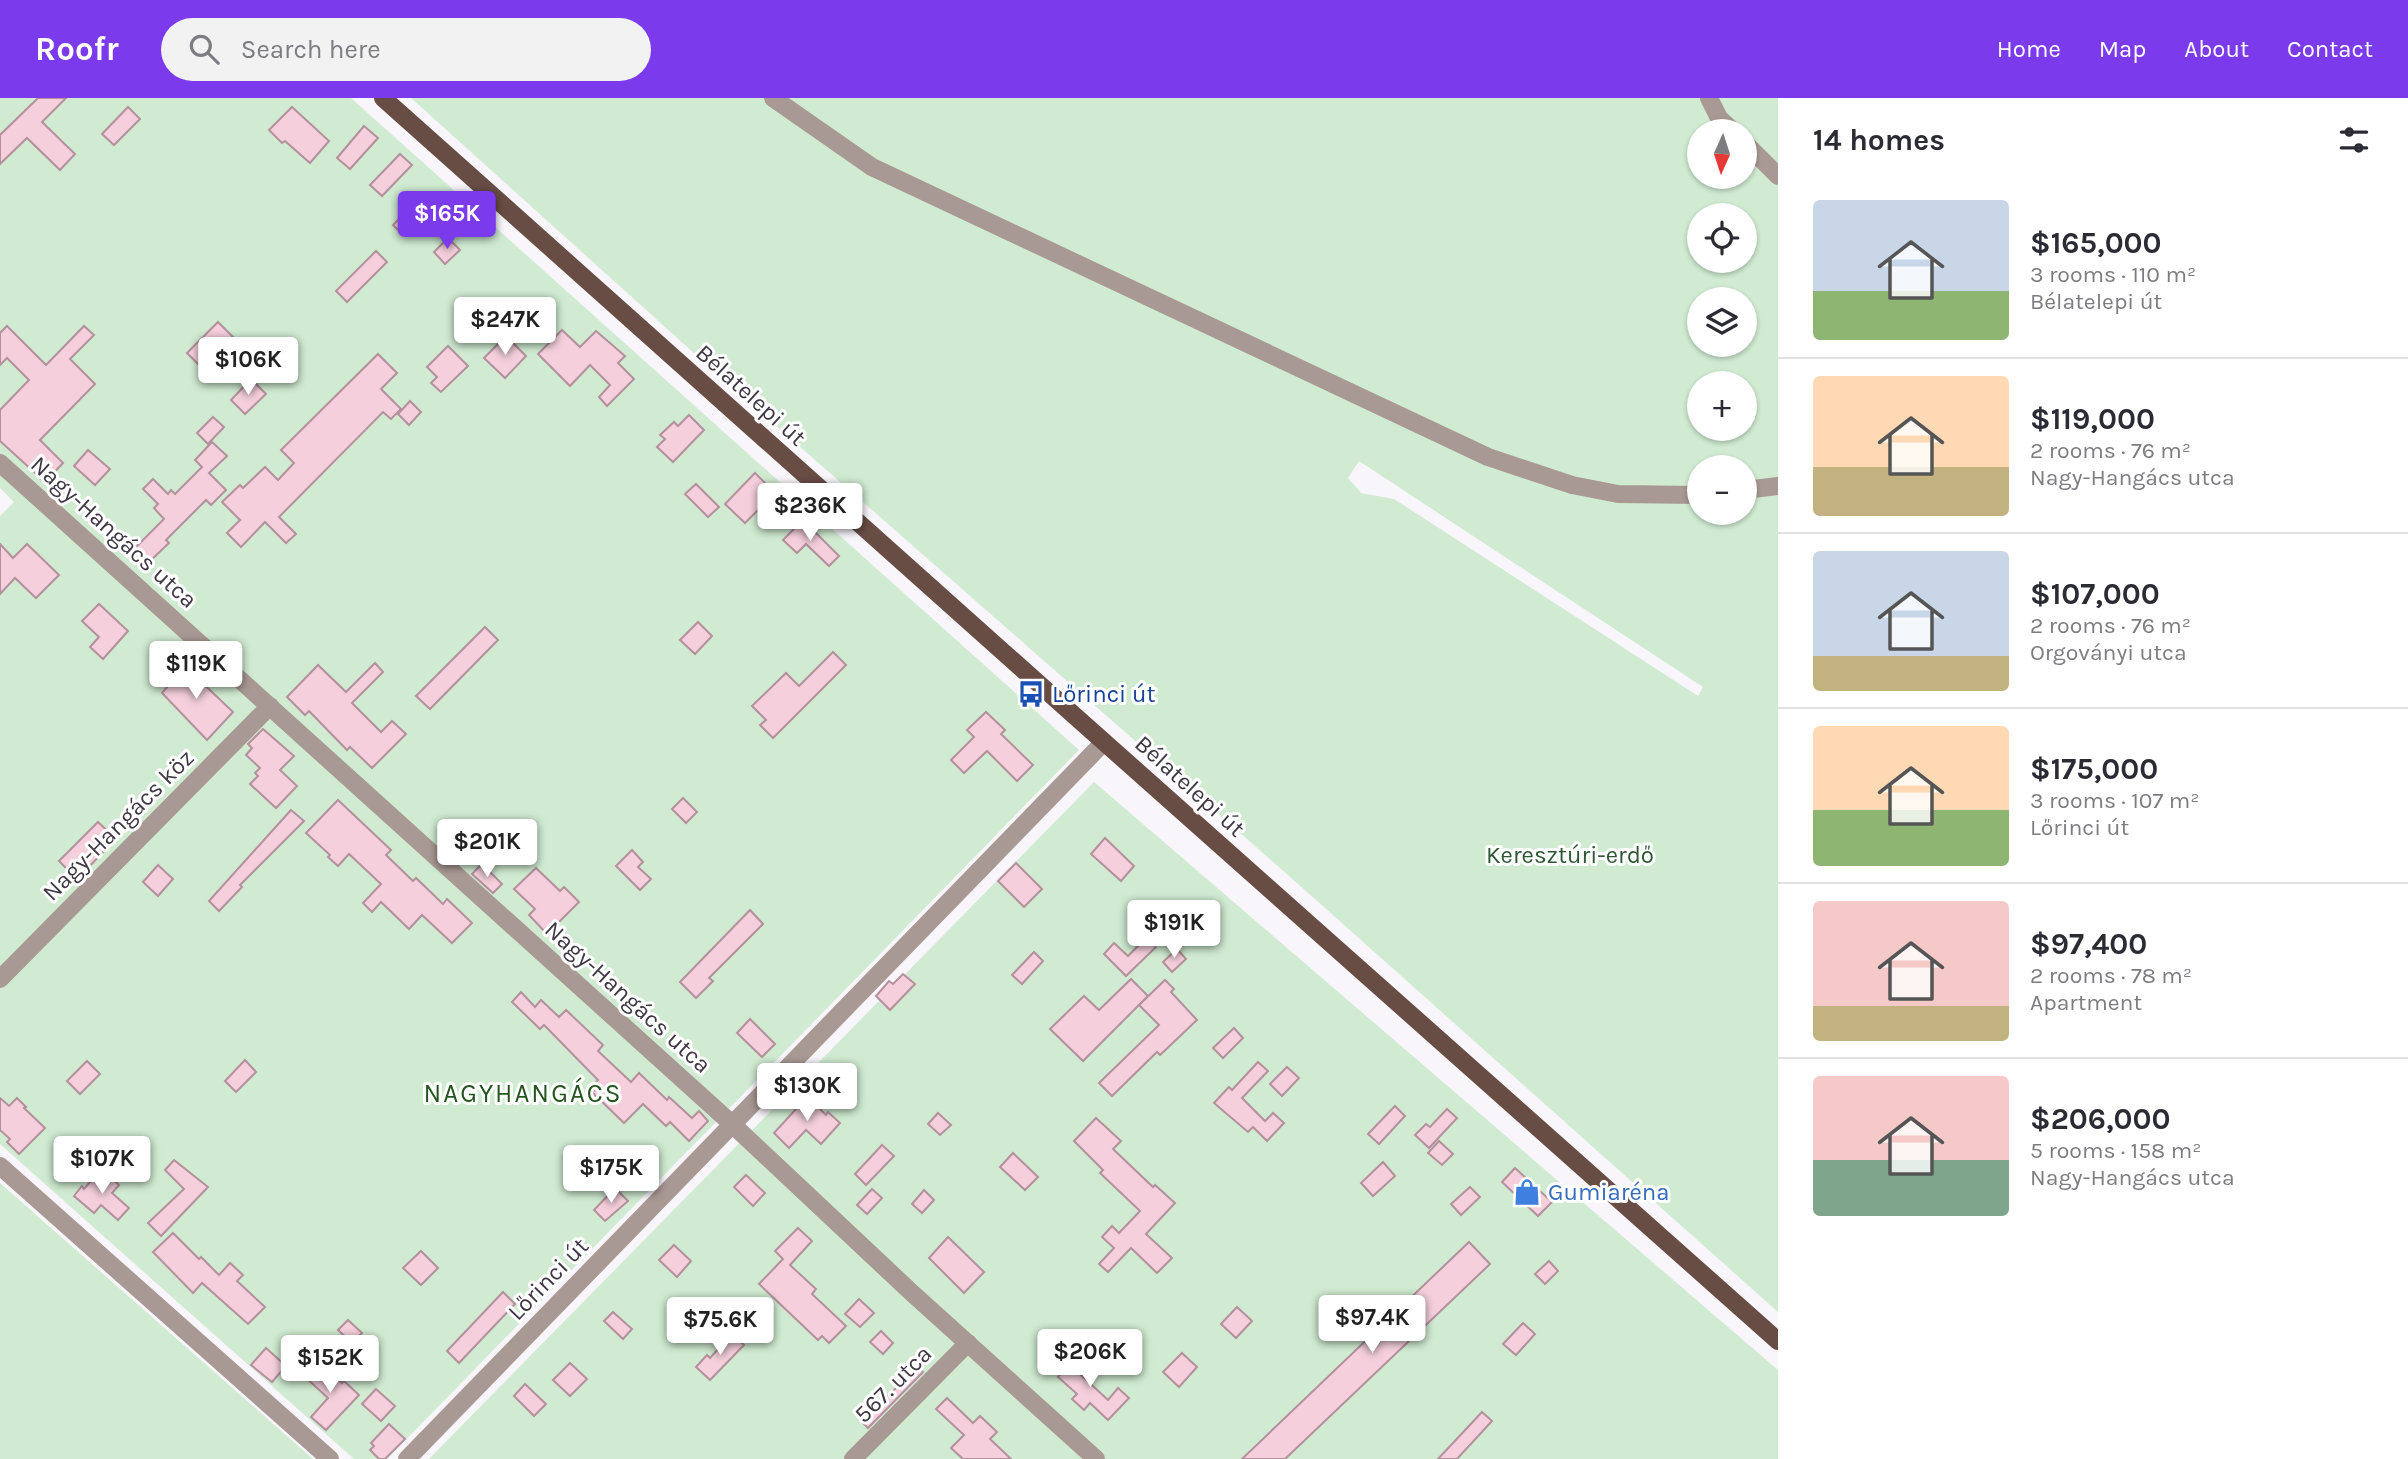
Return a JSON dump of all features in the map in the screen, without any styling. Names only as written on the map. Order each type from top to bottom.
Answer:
[{"type":"main road","name":"Bélatelepi út","points":[[383,98],[1778,1341]]},
{"type":"street","points":[[774,98],[872,167],[1489,457],[1572,485],[1618,494],[1687,495]]},
{"type":"street","points":[[1709,98],[1720,119]]},
{"type":"street","points":[[1757,155],[1778,176]]},
{"type":"street","name":"Nagy-Hangács utca","points":[[0,463],[732,1124],[1096,1459]]},
{"type":"street","points":[[1757,489],[1778,486]]},
{"type":"street","name":"Nagy-Hangács köz","points":[[0,979],[270,706]]},
{"type":"street","name":"Lőrinci út","points":[[407,1459],[1104,742]]},
{"type":"street","points":[[0,1166],[330,1459]]},
{"type":"street","name":"567. utca","points":[[853,1459],[968,1343]]},
{"type":"green space","points":[[0,98],[351,98],[1079,750],[387,1459],[354,1459],[0,1144],[0,516],[14,502],[0,488]]},
{"type":"green space","name":"Keresztúri-erdő","points":[[411,98],[1778,98],[1778,1312],[1297,883],[716,373]],"holes":[[[1359,461],[1703,687],[1698,696],[1394,499],[1361,493],[1348,478]]]},
{"type":"green space","points":[[1094,782],[1778,1370],[1778,1459],[429,1459]]},
{"type":"green space","points":[[0,1183],[313,1459],[0,1459]]},
{"type":"building","points":[[38,98],[66,98],[42,122],[75,154],[60,170],[27,138],[0,164],[0,135]]},
{"type":"building","points":[[128,107],[140,119],[114,145],[102,134]]},
{"type":"building","points":[[292,107],[329,141],[310,163],[269,130]]},
{"type":"building","points":[[364,126],[378,138],[350,169],[337,158]]},
{"type":"building","points":[[400,154],[412,165],[382,196],[370,185]]},
{"type":"building","points":[[409,209],[419,218],[403,235],[393,225]]},
{"type":"building","points":[[448,238],[460,250],[445,264],[434,252]]},
{"type":"building","points":[[376,251],[387,262],[347,302],[336,291]]},
{"type":"building","points":[[218,322],[233,337],[218,353],[213,348],[198,364],[187,353]]},
{"type":"building","points":[[7,326],[46,365],[84,326],[94,335],[70,359],[95,384],[40,440],[63,463],[45,482],[0,441],[0,410],[29,380],[7,358],[0,365],[0,333]]},
{"type":"building","points":[[562,330],[580,347],[596,331],[625,356],[618,363],[634,379],[607,406],[599,397],[610,385],[590,365],[570,386],[538,354]]},
{"type":"building","points":[[506,336],[526,356],[505,378],[484,358]]},
{"type":"building","points":[[448,346],[468,366],[441,392],[431,383],[437,377],[427,367]]},
{"type":"building","points":[[378,354],[397,373],[381,389],[401,409],[391,419],[383,412],[279,517],[296,534],[286,543],[265,522],[241,547],[227,533],[240,520],[222,502],[240,485],[243,488],[265,467],[278,480],[294,463],[281,450]]},
{"type":"building","points":[[251,379],[266,394],[245,414],[231,400]]},
{"type":"building","points":[[410,401],[421,412],[409,425],[398,414]]},
{"type":"building","points":[[689,415],[704,430],[673,462],[657,447],[665,439],[660,435],[674,422],[678,426]]},
{"type":"building","points":[[213,417],[224,427],[208,444],[197,433]]},
{"type":"building","points":[[212,442],[227,456],[209,473],[226,490],[211,505],[206,500],[166,540],[169,543],[149,562],[135,548],[164,519],[154,508],[158,504],[143,489],[153,479],[168,494],[171,490],[175,494],[202,467],[195,460]]},
{"type":"building","points":[[88,450],[110,469],[95,485],[74,466]]},
{"type":"building","points":[[755,473],[775,493],[745,523],[725,504]]},
{"type":"building","points":[[696,484],[719,507],[708,517],[685,494]]},
{"type":"building","points":[[803,520],[839,556],[829,566],[806,544],[797,553],[783,540]]},
{"type":"building","points":[[0,544],[13,558],[27,544],[59,575],[36,598],[15,578],[0,594]]},
{"type":"building","points":[[99,604],[128,631],[103,659],[90,647],[99,637],[82,621]]},
{"type":"building","points":[[698,622],[712,636],[695,654],[680,640]]},
{"type":"building","points":[[485,627],[498,640],[430,709],[416,696]]},
{"type":"building","points":[[833,652],[846,665],[773,738],[760,725],[766,720],[752,706],[786,673],[799,686]]},
{"type":"building","points":[[184,660],[196,672],[193,674],[233,712],[207,740],[162,693],[168,686],[163,681]]},
{"type":"building","points":[[375,663],[383,672],[352,703],[381,732],[392,721],[406,734],[372,768],[350,747],[347,750],[309,711],[305,715],[287,697],[318,665],[346,692]]},
{"type":"building","points":[[986,712],[1005,730],[1001,734],[1033,765],[1017,781],[987,751],[964,773],[951,760],[974,737],[967,730]]},
{"type":"building","points":[[263,729],[294,756],[280,770],[297,786],[276,808],[250,784],[258,776],[255,773],[260,768],[246,755],[252,748],[248,744]]},
{"type":"building","points":[[683,798],[697,812],[686,823],[672,809]]},
{"type":"building","points":[[338,800],[391,850],[386,855],[413,881],[416,878],[443,904],[447,899],[472,923],[452,943],[422,915],[409,929],[381,902],[372,912],[363,903],[381,884],[349,854],[338,866],[306,833]]},
{"type":"building","points":[[291,810],[304,821],[240,885],[242,887],[219,911],[209,901]]},
{"type":"building","points":[[98,822],[116,839],[77,879],[59,861]]},
{"type":"building","points":[[1105,838],[1134,866],[1121,881],[1091,854]]},
{"type":"building","points":[[632,850],[643,862],[638,867],[651,879],[640,890],[616,866]]},
{"type":"building","points":[[1016,863],[1042,889],[1024,907],[998,881]]},
{"type":"building","points":[[482,864],[502,884],[493,893],[472,874]]},
{"type":"building","points":[[158,865],[173,879],[158,896],[143,882]]},
{"type":"building","points":[[536,868],[560,891],[564,887],[579,902],[547,934],[529,915],[535,909],[514,889]]},
{"type":"building","points":[[750,910],[763,924],[709,978],[713,981],[696,998],[680,982]]},
{"type":"building","points":[[1147,937],[1156,947],[1126,976],[1104,954],[1114,943],[1128,956]]},
{"type":"building","points":[[1177,949],[1186,959],[1172,972],[1163,962]]},
{"type":"building","points":[[1034,952],[1043,961],[1022,984],[1012,975]]},
{"type":"building","points":[[903,974],[915,984],[890,1010],[876,996],[889,981],[893,984]]},
{"type":"building","points":[[1131,979],[1148,996],[1083,1061],[1050,1029],[1084,996],[1099,1010]]},
{"type":"building","points":[[1165,980],[1174,989],[1171,992],[1197,1020],[1160,1055],[1157,1052],[1112,1096],[1099,1083],[1159,1025],[1139,1005]]},
{"type":"building","points":[[521,992],[535,1007],[541,1000],[559,1017],[566,1010],[603,1045],[598,1051],[631,1082],[639,1073],[667,1100],[669,1097],[692,1118],[699,1111],[708,1121],[689,1141],[670,1122],[666,1126],[643,1104],[624,1123],[592,1092],[594,1091],[591,1088],[598,1080],[544,1025],[540,1029],[512,1002]]},
{"type":"building","points":[[750,1019],[775,1044],[762,1057],[737,1033]]},
{"type":"building","points":[[1234,1028],[1243,1038],[1223,1058],[1213,1048]]},
{"type":"building","points":[[245,1060],[256,1072],[236,1092],[225,1081]]},
{"type":"building","points":[[87,1061],[100,1074],[80,1094],[67,1081]]},
{"type":"building","points":[[1258,1062],[1268,1071],[1242,1098],[1265,1121],[1273,1113],[1284,1123],[1267,1141],[1253,1127],[1248,1132],[1214,1103],[1229,1087],[1232,1090]]},
{"type":"building","points":[[841,1066],[856,1080],[844,1093],[829,1079]]},
{"type":"building","points":[[1287,1067],[1299,1078],[1282,1096],[1270,1084]]},
{"type":"building","points":[[806,1095],[826,1115],[828,1112],[840,1123],[821,1144],[806,1130],[789,1148],[774,1133]]},
{"type":"building","points":[[0,1098],[9,1106],[17,1098],[45,1128],[19,1154],[7,1142],[10,1139],[0,1130]]},
{"type":"building","points":[[1395,1106],[1405,1116],[1379,1144],[1368,1134]]},
{"type":"building","points":[[1447,1109],[1457,1118],[1429,1148],[1415,1135],[1426,1124],[1430,1127]]},
{"type":"building","points":[[938,1113],[951,1125],[940,1135],[928,1124]]},
{"type":"building","points":[[1096,1118],[1121,1141],[1113,1149],[1153,1187],[1155,1185],[1175,1203],[1146,1234],[1172,1258],[1157,1273],[1131,1248],[1108,1272],[1099,1264],[1114,1248],[1102,1237],[1112,1226],[1119,1233],[1140,1211],[1100,1173],[1103,1170],[1074,1141]]},
{"type":"building","points":[[1439,1141],[1453,1154],[1442,1165],[1428,1153]]},
{"type":"building","points":[[882,1145],[894,1156],[866,1185],[855,1174]]},
{"type":"building","points":[[1013,1153],[1038,1177],[1025,1190],[1000,1167]]},
{"type":"building","points":[[174,1160],[208,1187],[161,1236],[148,1223],[184,1189],[165,1170]]},
{"type":"building","points":[[1383,1162],[1395,1176],[1373,1196],[1361,1183]]},
{"type":"building","name":"Gumiaréna","points":[[1515,1168],[1552,1202],[1538,1216],[1502,1182]]},
{"type":"building","points":[[101,1169],[119,1185],[112,1193],[129,1208],[118,1220],[101,1205],[94,1213],[74,1196],[82,1186],[84,1189]]},
{"type":"building","points":[[746,1175],[765,1193],[753,1206],[734,1187]]},
{"type":"building","points":[[1470,1187],[1480,1197],[1461,1215],[1451,1204]]},
{"type":"building","points":[[615,1188],[628,1201],[605,1221],[594,1210]]},
{"type":"building","points":[[872,1189],[882,1198],[867,1214],[857,1205]]},
{"type":"building","points":[[924,1190],[934,1200],[922,1213],[912,1204]]},
{"type":"building","points":[[798,1228],[812,1241],[790,1265],[816,1289],[812,1294],[846,1326],[829,1343],[822,1336],[818,1340],[759,1284],[783,1259],[775,1251]]},
{"type":"building","points":[[173,1233],[219,1275],[230,1263],[243,1275],[237,1281],[265,1307],[248,1324],[202,1283],[193,1293],[153,1252]]},
{"type":"building","points":[[948,1237],[984,1272],[964,1293],[929,1258]]},
{"type":"building","points":[[1469,1242],[1490,1264],[1285,1459],[1242,1459]]},
{"type":"building","points":[[674,1245],[691,1261],[677,1277],[659,1260]]},
{"type":"building","points":[[421,1251],[438,1268],[421,1285],[403,1268]]},
{"type":"building","points":[[1549,1261],[1558,1271],[1545,1284],[1535,1274]]},
{"type":"building","points":[[503,1292],[515,1304],[459,1363],[447,1351]]},
{"type":"building","points":[[859,1299],[874,1313],[860,1327],[845,1314]]},
{"type":"building","points":[[1237,1307],[1252,1321],[1236,1338],[1221,1324]]},
{"type":"building","points":[[613,1312],[632,1329],[623,1339],[604,1321]]},
{"type":"building","points":[[348,1320],[362,1333],[352,1343],[338,1330]]},
{"type":"building","points":[[1523,1323],[1535,1334],[1516,1355],[1503,1344]]},
{"type":"building","points":[[881,1331],[893,1343],[883,1354],[870,1342]]},
{"type":"building","points":[[732,1334],[744,1345],[710,1380],[696,1367],[707,1355],[710,1358]]},
{"type":"building","points":[[266,1348],[286,1366],[272,1382],[251,1365]]},
{"type":"building","points":[[1081,1352],[1092,1362],[1080,1374],[1108,1400],[1118,1388],[1129,1398],[1108,1420],[1090,1403],[1084,1410],[1072,1399],[1077,1394],[1058,1377]]},
{"type":"building","points":[[1182,1353],[1197,1367],[1179,1387],[1163,1372]]},
{"type":"building","points":[[317,1360],[359,1395],[326,1430],[311,1417],[328,1398],[303,1375]]},
{"type":"building","points":[[570,1363],[587,1379],[570,1396],[553,1380]]},
{"type":"building","points":[[917,1367],[923,1372],[868,1428],[862,1422]]},
{"type":"building","points":[[525,1384],[546,1404],[534,1416],[514,1396]]},
{"type":"building","points":[[376,1389],[395,1406],[381,1421],[362,1404]]},
{"type":"building","points":[[947,1398],[973,1423],[980,1416],[997,1432],[990,1439],[1011,1459],[963,1459],[951,1448],[964,1435],[936,1409]]},
{"type":"building","points":[[1482,1412],[1492,1421],[1457,1459],[1438,1459]]},
{"type":"building","points":[[389,1424],[405,1439],[385,1459],[379,1459],[370,1450],[374,1446],[371,1443]]},
{"type":"place","name":"Lőrinci út","points":[[1031,694]]},
{"type":"place","name":"Gumiaréna","points":[[1527,1192]]},
{"type":"district","name":"NAGYHANGÁCS","points":[[523,1093]]}]
